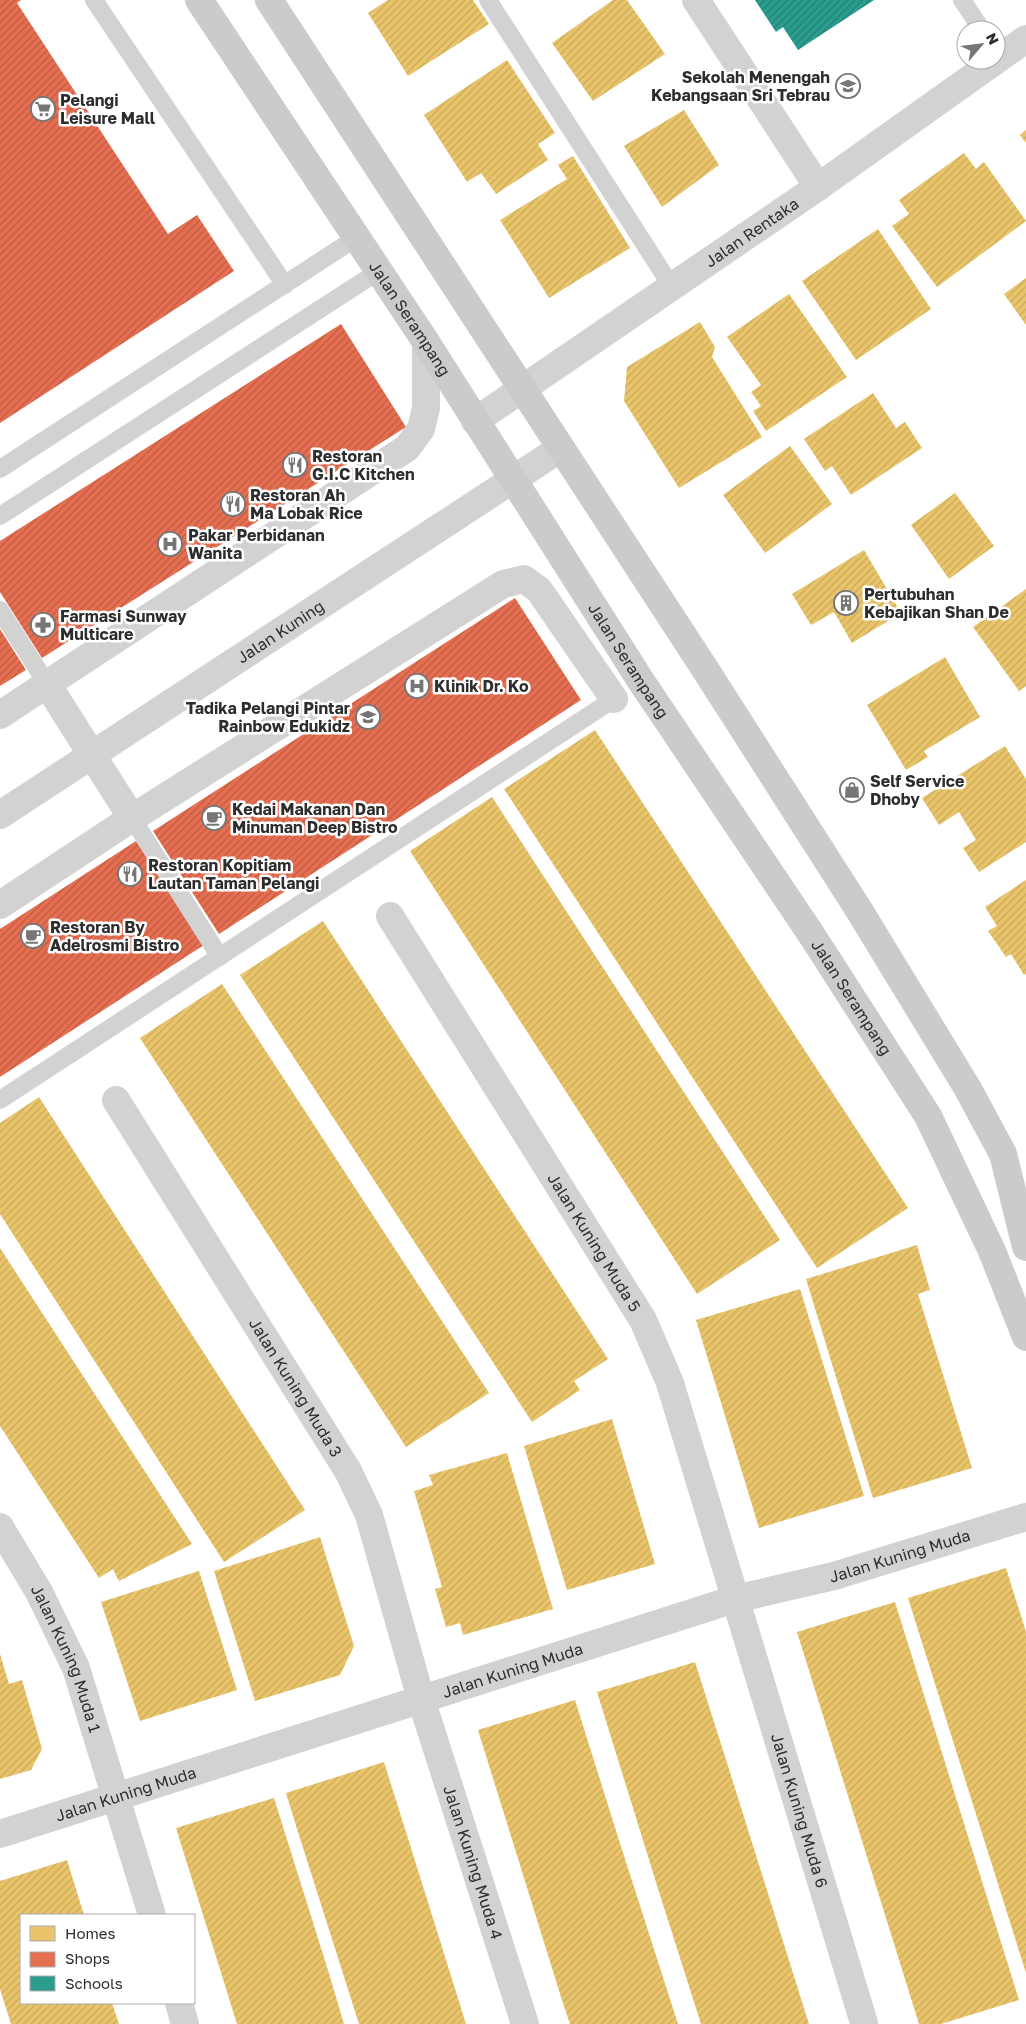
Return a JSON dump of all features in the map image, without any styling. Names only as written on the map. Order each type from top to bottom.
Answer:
[{"type":"main road","name":"Jalan Serampang","points":[[199,0],[426,342],[641,682],[811,934],[928,1116],[992,1251],[1026,1338]]},
{"type":"main road","points":[[269,0],[859,910],[968,1089],[1003,1154],[1026,1247]]},
{"type":"street","points":[[696,0],[818,187]]},
{"type":"street","name":"Jalan Rentaka","points":[[1006,50],[1026,39]]},
{"type":"street","name":"Jalan Rentaka","points":[[475,421],[818,187],[976,70]]},
{"type":"street","points":[[0,715],[407,448],[421,430],[426,408],[426,342]]},
{"type":"street","name":"Jalan Kuning","points":[[0,816],[561,448]]},
{"type":"street","points":[[0,905],[132,818],[503,584],[524,580],[538,590],[614,699]]},
{"type":"street","points":[[47,684],[132,818]]},
{"type":"street","name":"Jalan Kuning Muda 5","points":[[390,916],[643,1320],[670,1382],[735,1600]]},
{"type":"street","name":"Jalan Kuning Muda 3","points":[[116,1100],[348,1471],[369,1515],[421,1699]]},
{"type":"street","name":"Jalan Kuning Muda","points":[[0,1834],[735,1600],[834,1576],[1026,1517]]},
{"type":"street","name":"Jalan Kuning Muda 1","points":[[0,1527],[39,1592],[76,1668],[152,1914]]},
{"type":"street","name":"Jalan Kuning Muda 6","points":[[735,1600],[864,2023]]},
{"type":"street","name":"Jalan Kuning Muda 4","points":[[421,1699],[525,2024]]},
{"type":"street","points":[[179,2004],[185,2024]]},
{"type":"lane","points":[[94,0],[285,285]]},
{"type":"lane","points":[[488,0],[672,287]]},
{"type":"lane","points":[[962,0],[975,20]]},
{"type":"lane","points":[[0,469],[356,238]]},
{"type":"lane","points":[[0,516],[378,271]]},
{"type":"lane","points":[[0,610],[47,684]]},
{"type":"lane","points":[[0,1100],[614,699]]},
{"type":"lane","points":[[132,818],[220,957]]},
{"type":"building: Homes","points":[[388,0],[473,0],[489,24],[408,76],[368,13]]},
{"type":"building: Homes","points":[[613,0],[627,0],[665,54],[593,101],[552,43]]},
{"type":"building: Homes","points":[[507,60],[555,133],[538,144],[548,160],[496,194],[481,173],[467,182],[424,115]]},
{"type":"building: Homes","points":[[684,110],[719,165],[662,207],[624,146]]},
{"type":"building: Homes","points":[[1026,130],[1026,143],[1020,135]]},
{"type":"building: Homes","points":[[964,153],[976,169],[984,162],[1026,221],[937,287],[892,226],[909,214],[899,200]]},
{"type":"building: Homes","points":[[573,156],[630,248],[549,298],[500,220],[567,179],[558,165]]},
{"type":"building: Homes","points":[[878,229],[931,309],[856,360],[802,281]]},
{"type":"building: Homes","points":[[1026,278],[1026,325],[1004,294]]},
{"type":"building: Homes","points":[[789,294],[847,377],[766,431],[753,411],[761,406],[751,392],[761,385],[727,337]]},
{"type":"building: Homes","points":[[700,322],[715,347],[712,357],[762,437],[679,488],[624,401],[627,367]]},
{"type":"building: Homes","points":[[873,393],[896,428],[905,422],[922,448],[851,495],[832,466],[825,471],[804,439]]},
{"type":"building: Homes","points":[[790,446],[832,504],[765,553],[723,495]]},
{"type":"building: Homes","points":[[955,493],[994,546],[949,579],[911,525]]},
{"type":"building: Homes","name":"Pertubuhan Kebajikan Shan De","points":[[864,550],[901,613],[852,643],[834,612],[811,625],[792,594]]},
{"type":"building: Homes","points":[[1026,589],[1026,686],[1019,691],[973,627]]},
{"type":"building: Homes","points":[[945,657],[980,717],[924,751],[928,757],[906,770],[867,705]]},
{"type":"building: Homes","points":[[595,730],[908,1208],[817,1268],[504,789]]},
{"type":"building: Homes","points":[[1005,746],[1026,779],[1026,842],[979,872],[963,848],[976,840],[959,812],[939,825],[922,798]]},
{"type":"building: Homes","points":[[492,797],[780,1240],[697,1294],[410,851]]},
{"type":"building: Homes","points":[[1026,880],[1026,974],[1024,975],[1011,954],[1006,957],[988,931],[997,926],[985,907]]},
{"type":"building: Homes","points":[[323,921],[608,1359],[574,1381],[580,1390],[532,1422],[240,975]]},
{"type":"building: Homes","points":[[222,984],[489,1393],[406,1447],[140,1038]]},
{"type":"building: Homes","points":[[39,1097],[305,1510],[224,1562],[0,1214],[0,1123]]},
{"type":"building: Homes","points":[[917,1245],[930,1290],[918,1294],[972,1468],[873,1498],[806,1279]]},
{"type":"building: Homes","points":[[0,1248],[192,1544],[119,1581],[113,1569],[99,1578],[0,1426]]},
{"type":"building: Homes","points":[[800,1289],[864,1496],[759,1528],[696,1320]]},
{"type":"building: Homes","points":[[612,1419],[655,1564],[567,1590],[524,1446]]},
{"type":"building: Homes","points":[[507,1453],[553,1609],[463,1635],[460,1623],[446,1627],[435,1589],[442,1587],[414,1491],[433,1485],[429,1475]]},
{"type":"building: Homes","points":[[320,1537],[354,1646],[340,1675],[255,1701],[214,1571]]},
{"type":"building: Homes","points":[[1006,1568],[1026,1632],[1026,1973],[908,1598]]},
{"type":"building: Homes","points":[[199,1571],[237,1690],[140,1721],[101,1602]]},
{"type":"building: Homes","points":[[895,1602],[1019,2000],[941,2024],[919,2024],[797,1632]]},
{"type":"building: Homes","points":[[0,1654],[9,1684],[22,1680],[42,1749],[31,1770],[0,1779]]},
{"type":"building: Homes","points":[[695,1662],[809,2024],[701,2024],[660,1895],[597,1692]]},
{"type":"building: Homes","points":[[575,1700],[678,2024],[570,2024],[561,1997],[478,1730]]},
{"type":"building: Homes","points":[[384,1762],[466,2024],[359,2024],[298,1832],[286,1793]]},
{"type":"building: Homes","points":[[274,1798],[344,2024],[237,2024],[176,1828]]},
{"type":"building: Homes","points":[[67,1860],[84,1914],[20,1914],[20,2004],[112,2004],[119,2024],[11,2024],[0,1989],[0,1881]]},
{"type":"building: Shops","name":"Pelangi Leisure Mall","points":[[0,0],[21,0],[17,3],[168,234],[197,215],[234,271],[0,423]]},
{"type":"building: Shops","points":[[341,324],[406,427],[42,658],[0,592],[0,541]]},
{"type":"building: Shops","points":[[515,598],[581,700],[219,934],[153,831]]},
{"type":"building: Shops","points":[[0,629],[26,670],[0,686]]},
{"type":"building: Shops","points":[[136,841],[204,945],[0,1077],[0,929]]},
{"type":"building: Schools","points":[[755,0],[874,0],[798,50],[783,27],[776,32]]},
{"type":"place","name":"Sekolah Menengah Kebangsaan Sri Tebrau","points":[[848,86]]},
{"type":"place","name":"Pelangi Leisure Mall","points":[[43,109]]},
{"type":"place","name":"Restoran G.I.C Kitchen","points":[[295,465]]},
{"type":"place","name":"Restoran Ah Ma Lobak Rice","points":[[233,504]]},
{"type":"place","name":"Pakar Perbidanan Wanita","points":[[170,544]]},
{"type":"place","name":"Pertubuhan Kebajikan Shan De","points":[[846,603]]},
{"type":"place","name":"Farmasi Sunway Multicare","points":[[43,625]]},
{"type":"place","name":"Klinik Dr. Ko","points":[[417,686]]},
{"type":"place","name":"Tadika Pelangi Pintar Rainbow Edukidz","points":[[368,717]]},
{"type":"place","name":"Self Service Dhoby","points":[[852,790]]},
{"type":"place","name":"Kedai Makanan Dan Minuman Deep Bistro","points":[[214,818]]},
{"type":"place","name":"Restoran Kopitiam Lautan Taman Pelangi","points":[[130,874]]},
{"type":"place","name":"Restoran By Adelrosmi Bistro","points":[[33,936]]}]
